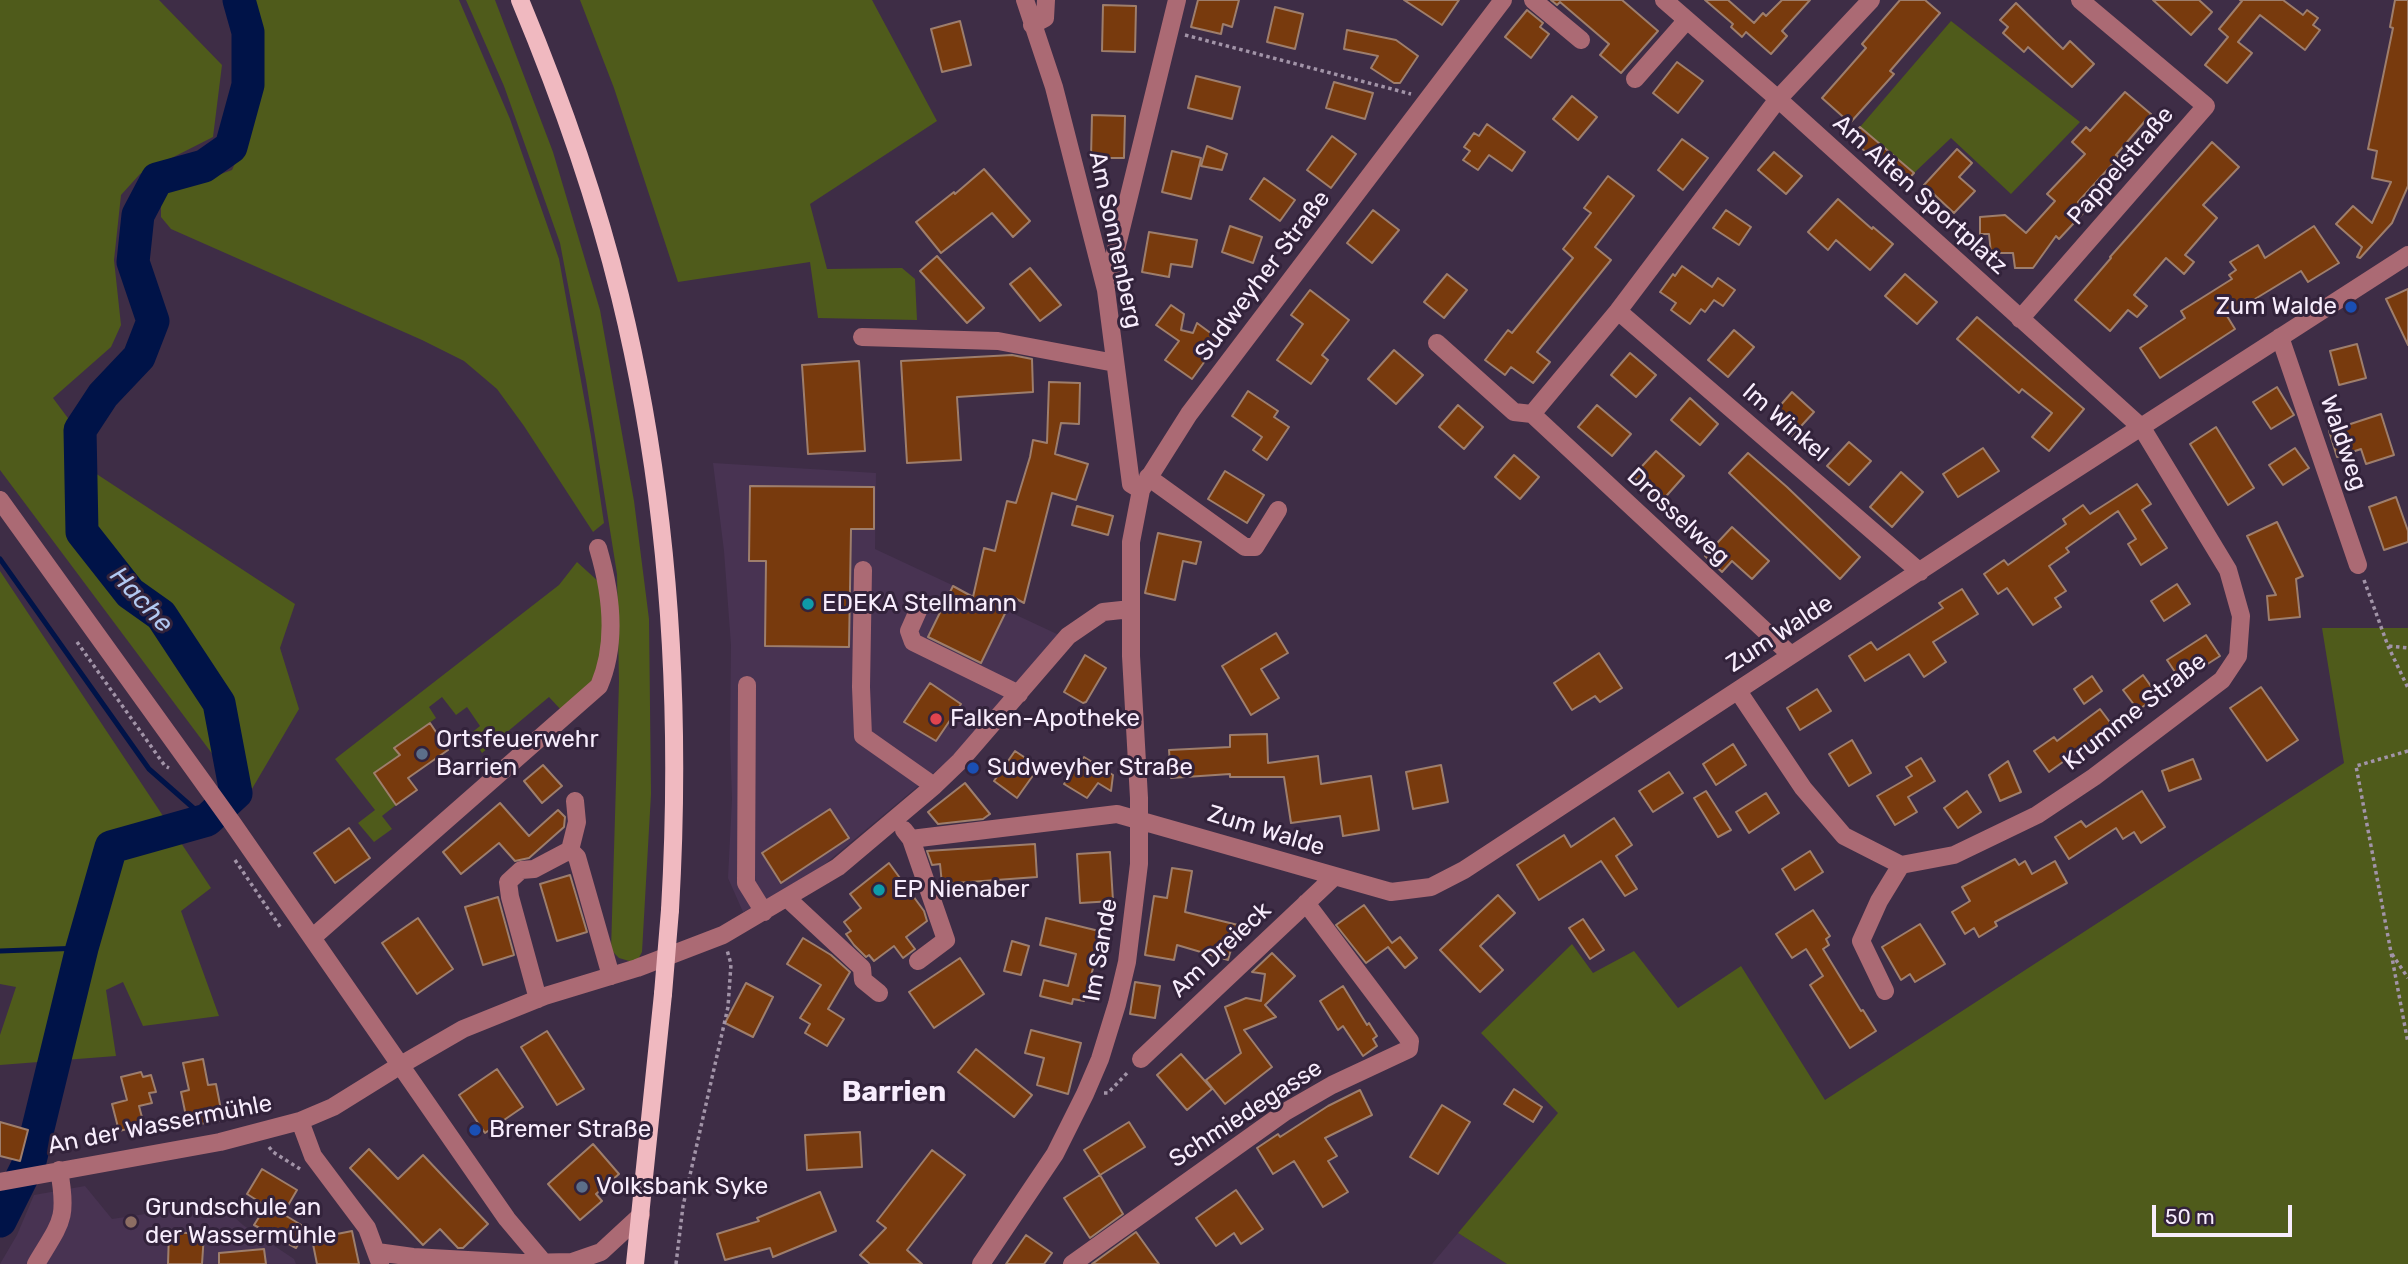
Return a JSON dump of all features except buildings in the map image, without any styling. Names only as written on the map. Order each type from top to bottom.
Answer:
[{"type":"main road","points":[[520,0],[556,87],[590,188],[620,296],[645,417],[666,564],[674,734],[673,852],[663,994],[635,1264]]},
{"type":"street","name":"Am Sonnenberg","points":[[1025,0],[1054,88],[1106,290],[1131,484],[1144,483]]},
{"type":"street","points":[[1032,25],[1045,18],[1046,0]]},
{"type":"street","points":[[1106,290],[1177,0]]},
{"type":"street","name":"Sudweyher Straße","points":[[1131,609],[1131,542],[1144,483],[1189,414],[1503,0]]},
{"type":"street","points":[[1533,0],[1581,40]]},
{"type":"street","name":"Am Alten Sportplatz","points":[[1664,0],[1778,99],[2142,428]]},
{"type":"street","points":[[1532,414],[1618,311],[1778,99],[1871,0]]},
{"type":"street","name":"Pappelstraße","points":[[2020,319],[2206,106],[2080,0]]},
{"type":"street","points":[[1636,79],[1686,21]]},
{"type":"street","name":"Zum Walde","points":[[911,839],[1117,814],[1391,892],[1431,887],[1464,870],[1791,654],[2408,255]]},
{"type":"street","name":"Im Winkel","points":[[1618,311],[1920,572]]},
{"type":"street","points":[[862,337],[998,341],[1115,363]]},
{"type":"street","name":"Waldweg","points":[[2280,337],[2358,565]]},
{"type":"street","name":"Drosselweg","points":[[1437,343],[1514,412],[1532,414],[1791,654]]},
{"type":"street","name":"Krumme Straße","points":[[1901,864],[1954,855],[2038,815],[2094,777],[2222,680],[2238,656],[2241,616],[2228,570],[2142,428]]},
{"type":"street","points":[[1144,483],[1245,547],[1255,547],[1278,510]]},
{"type":"street","points":[[0,500],[231,821],[520,1237],[544,1263]]},
{"type":"street","points":[[312,938],[599,686],[608,666],[610,646],[608,583],[598,548]]},
{"type":"street","points":[[863,570],[863,736],[934,786]]},
{"type":"street","points":[[921,604],[909,631],[914,642],[1019,694]]},
{"type":"street","points":[[399,1066],[463,1029],[538,999],[693,948],[723,935],[788,899],[838,867],[934,786],[960,761],[1068,636],[1103,612],[1131,609]]},
{"type":"street","name":"Im Sande","points":[[981,1264],[1041,1177],[1085,1094],[1118,1004],[1127,962],[1139,864],[1131,609]]},
{"type":"street","points":[[747,685],[746,884],[764,912]]},
{"type":"street","points":[[1738,691],[1803,788],[1843,836],[1901,864],[1879,901],[1861,941],[1885,991]]},
{"type":"street","points":[[538,999],[508,882],[521,870],[534,869],[569,850],[577,822],[575,801]]},
{"type":"street","points":[[896,819],[911,839],[946,940],[918,961]]},
{"type":"street","points":[[569,850],[577,857],[611,976]]},
{"type":"street","name":"Am Dreieck","points":[[1141,1059],[1334,877]]},
{"type":"street","points":[[788,899],[862,968],[863,980],[880,993]]},
{"type":"street","name":"Schmiedegasse","points":[[1072,1264],[1285,1112],[1332,1085],[1409,1049],[1410,1041],[1306,903]]},
{"type":"street","name":"An der Wassermühle","points":[[4,1181],[220,1142],[300,1121],[333,1107],[399,1066]]},
{"type":"street","points":[[300,1121],[313,1156],[367,1228],[378,1258],[572,1262],[601,1252],[641,1215]]},
{"type":"street","points":[[36,1264],[62,1221],[64,1200],[59,1170]]},
{"type":"path","points":[[1169,31],[1427,98]]},
{"type":"path","points":[[2358,565],[2388,646],[2408,688]]},
{"type":"path","points":[[71,632],[165,766]]},
{"type":"path","points":[[2388,646],[2408,648]]},
{"type":"path","points":[[2408,751],[2356,766],[2408,1043]]},
{"type":"path","points":[[677,1264],[683,1206],[728,1007],[731,964],[723,935]]},
{"type":"path","points":[[2390,951],[2408,978]]},
{"type":"path","points":[[1085,1094],[1108,1093],[1141,1059]]},
{"type":"shaded area","points":[[713,463],[876,473],[875,549],[1059,635],[949,760],[819,869],[743,912],[728,878],[732,799],[731,645],[724,551]]},
{"type":"shaded area","name":"Grundschule an der Wassermühle","points":[[85,1186],[112,1219],[219,1203],[243,1225],[294,1259],[296,1264],[0,1264],[17,1235],[34,1195]]},
{"type":"shaded area","points":[[1458,1233],[1507,1264],[1432,1264]]},
{"type":"green space","points":[[0,0],[159,0],[222,65],[213,137],[140,174],[121,195],[114,260],[121,325],[111,347],[53,398],[82,437],[92,471],[295,604],[280,648],[299,709],[246,799],[0,470]]},
{"type":"green space","points":[[254,0],[459,0],[510,119],[559,259],[604,523],[593,532],[497,389],[464,361],[171,229],[161,217],[161,197],[175,185],[207,179],[232,170],[245,141],[259,93]]},
{"type":"green space","points":[[466,0],[495,0],[553,152],[600,310],[634,501],[649,619],[651,794],[642,952],[636,963],[619,958],[611,950],[619,682],[617,574],[586,380],[560,243],[504,86]]},
{"type":"green space","points":[[580,0],[872,0],[937,121],[810,204],[827,269],[902,268],[915,279],[917,320],[818,318],[810,262],[678,282],[614,88]]},
{"type":"green space","points":[[1951,21],[2080,122],[2011,194],[1951,138],[1914,173],[1860,127]]},
{"type":"green space","points":[[577,562],[599,582],[605,649],[599,675],[562,711],[549,697],[482,753],[470,734],[480,726],[467,707],[456,715],[442,697],[429,707],[436,718],[395,748],[400,755],[374,773],[396,805],[382,816],[392,829],[374,842],[358,823],[375,810],[335,759],[559,585]]},
{"type":"green space","points":[[0,571],[211,888],[181,911],[219,1016],[143,1026],[123,982],[106,990],[116,1056],[0,1065],[0,1035],[16,987],[0,984]]},
{"type":"green space","points":[[2322,628],[2408,628],[2408,1264],[1507,1264],[1458,1233],[1558,1113],[1481,1033],[1572,944],[1593,973],[1634,951],[1678,1008],[1741,966],[1825,1100],[2344,763]]},
{"type":"waterway","name":"Hache","points":[[0,1221],[30,1161],[82,948],[111,847],[207,820],[236,793],[219,703],[161,615],[130,593],[82,532],[80,430],[103,395],[139,357],[153,321],[133,262],[138,215],[157,179],[204,166],[231,147],[248,85],[248,32],[239,0]]},
{"type":"waterway","points":[[0,559],[149,769],[207,820]]},
{"type":"waterway","points":[[0,951],[82,948]]},
{"type":"place","name":"Zum Walde","points":[[2351,307]]},
{"type":"place","name":"EDEKA Stellmann","points":[[808,604]]},
{"type":"place","name":"Falken-Apotheke","points":[[936,719]]},
{"type":"place","name":"Ortsfeuerwehr Barrien","points":[[422,754]]},
{"type":"place","name":"Sudweyher Straße","points":[[973,768]]},
{"type":"place","name":"EP Nienaber","points":[[879,890]]},
{"type":"place","name":"Bremer Straße","points":[[475,1130]]},
{"type":"place","name":"Volksbank Syke","points":[[582,1187]]},
{"type":"place","name":"Grundschule an der Wassermühle","points":[[131,1222]]},
{"type":"district","name":"Barrien","points":[[894,1093]]}]
